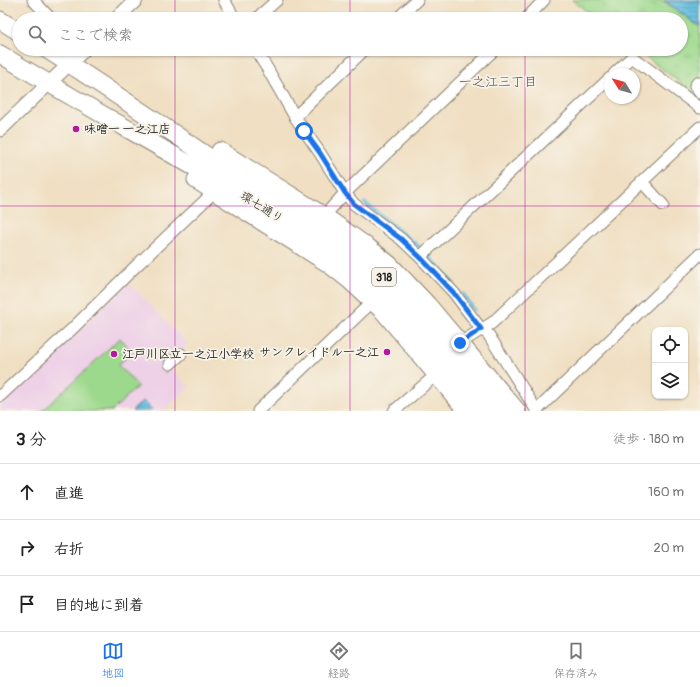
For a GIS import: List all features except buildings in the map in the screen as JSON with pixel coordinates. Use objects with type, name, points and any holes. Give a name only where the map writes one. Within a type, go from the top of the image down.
[{"type":"main road","points":[[0,20],[12,28]]},
{"type":"main road","name":"環七通り","points":[[0,54],[48,84],[235,182],[336,239],[375,269],[412,305],[500,411]]},
{"type":"main road","name":"環七通り","points":[[57,56],[329,249],[366,278],[384,294],[402,314],[483,411]]},
{"type":"main road","points":[[69,64],[158,114],[324,216],[369,248],[390,265],[427,304],[517,411]]},
{"type":"main road","points":[[48,84],[328,264],[348,279],[373,301],[401,331],[467,411]]},
{"type":"street","points":[[33,0],[44,12]]},
{"type":"street","points":[[123,12],[136,0]]},
{"type":"street","points":[[224,0],[231,12]]},
{"type":"street","points":[[264,12],[277,0]]},
{"type":"street","points":[[404,12],[417,0]]},
{"type":"street","points":[[533,12],[544,0]]},
{"type":"street","points":[[0,130],[78,56]]},
{"type":"street","points":[[259,56],[295,117],[345,193],[354,204],[401,239],[454,293],[481,329],[488,334],[536,411],[700,254]]},
{"type":"street","points":[[295,117],[358,56]]},
{"type":"street","points":[[324,216],[345,193],[488,56]]},
{"type":"street","points":[[620,68],[632,57],[700,108]]},
{"type":"street","points":[[700,83],[697,83],[695,86],[700,93]]},
{"type":"street","points":[[420,257],[604,84]]},
{"type":"street","points":[[460,343],[492,323],[700,127]]},
{"type":"street","points":[[642,182],[663,205]]},
{"type":"street","points":[[0,396],[214,192]]},
{"type":"street","points":[[258,411],[373,301]]},
{"type":"street","points":[[170,364],[181,354]]},
{"type":"street","points":[[394,411],[437,374]]},
{"type":"shaded area","name":"江戸川区立一之江小学校","points":[[128,282],[188,344],[167,365],[189,387],[163,411],[0,411],[0,399],[19,385]]},
{"type":"green space","points":[[572,0],[662,0],[679,12],[588,12]]},
{"type":"green space","points":[[688,18],[700,27],[700,98],[645,56],[688,56]]},
{"type":"green space","points":[[120,338],[132,352],[118,365],[138,386],[112,411],[42,411]]},
{"type":"water","points":[[664,0],[700,0],[700,26],[688,18],[688,12],[680,12]]},
{"type":"water","points":[[143,401],[152,409],[150,411],[132,411]]},
{"type":"waterway","points":[[365,203],[422,249]]},
{"type":"waterway","points":[[427,254],[454,284]]},
{"type":"waterway","points":[[463,294],[474,310]]},
{"type":"place","name":"味噌一 一之江店","points":[[76,129]]},
{"type":"place","name":"サンクレイドル一之江","points":[[387,352]]},
{"type":"place","name":"江戸川区立一之江小学校","points":[[114,354]]},
{"type":"district","name":"一之江三丁目","points":[[498,81]]},
{"type":"route","points":[[304,131],[320,153],[345,193],[354,204],[401,239],[420,257],[454,293],[481,329],[460,343]]}]
